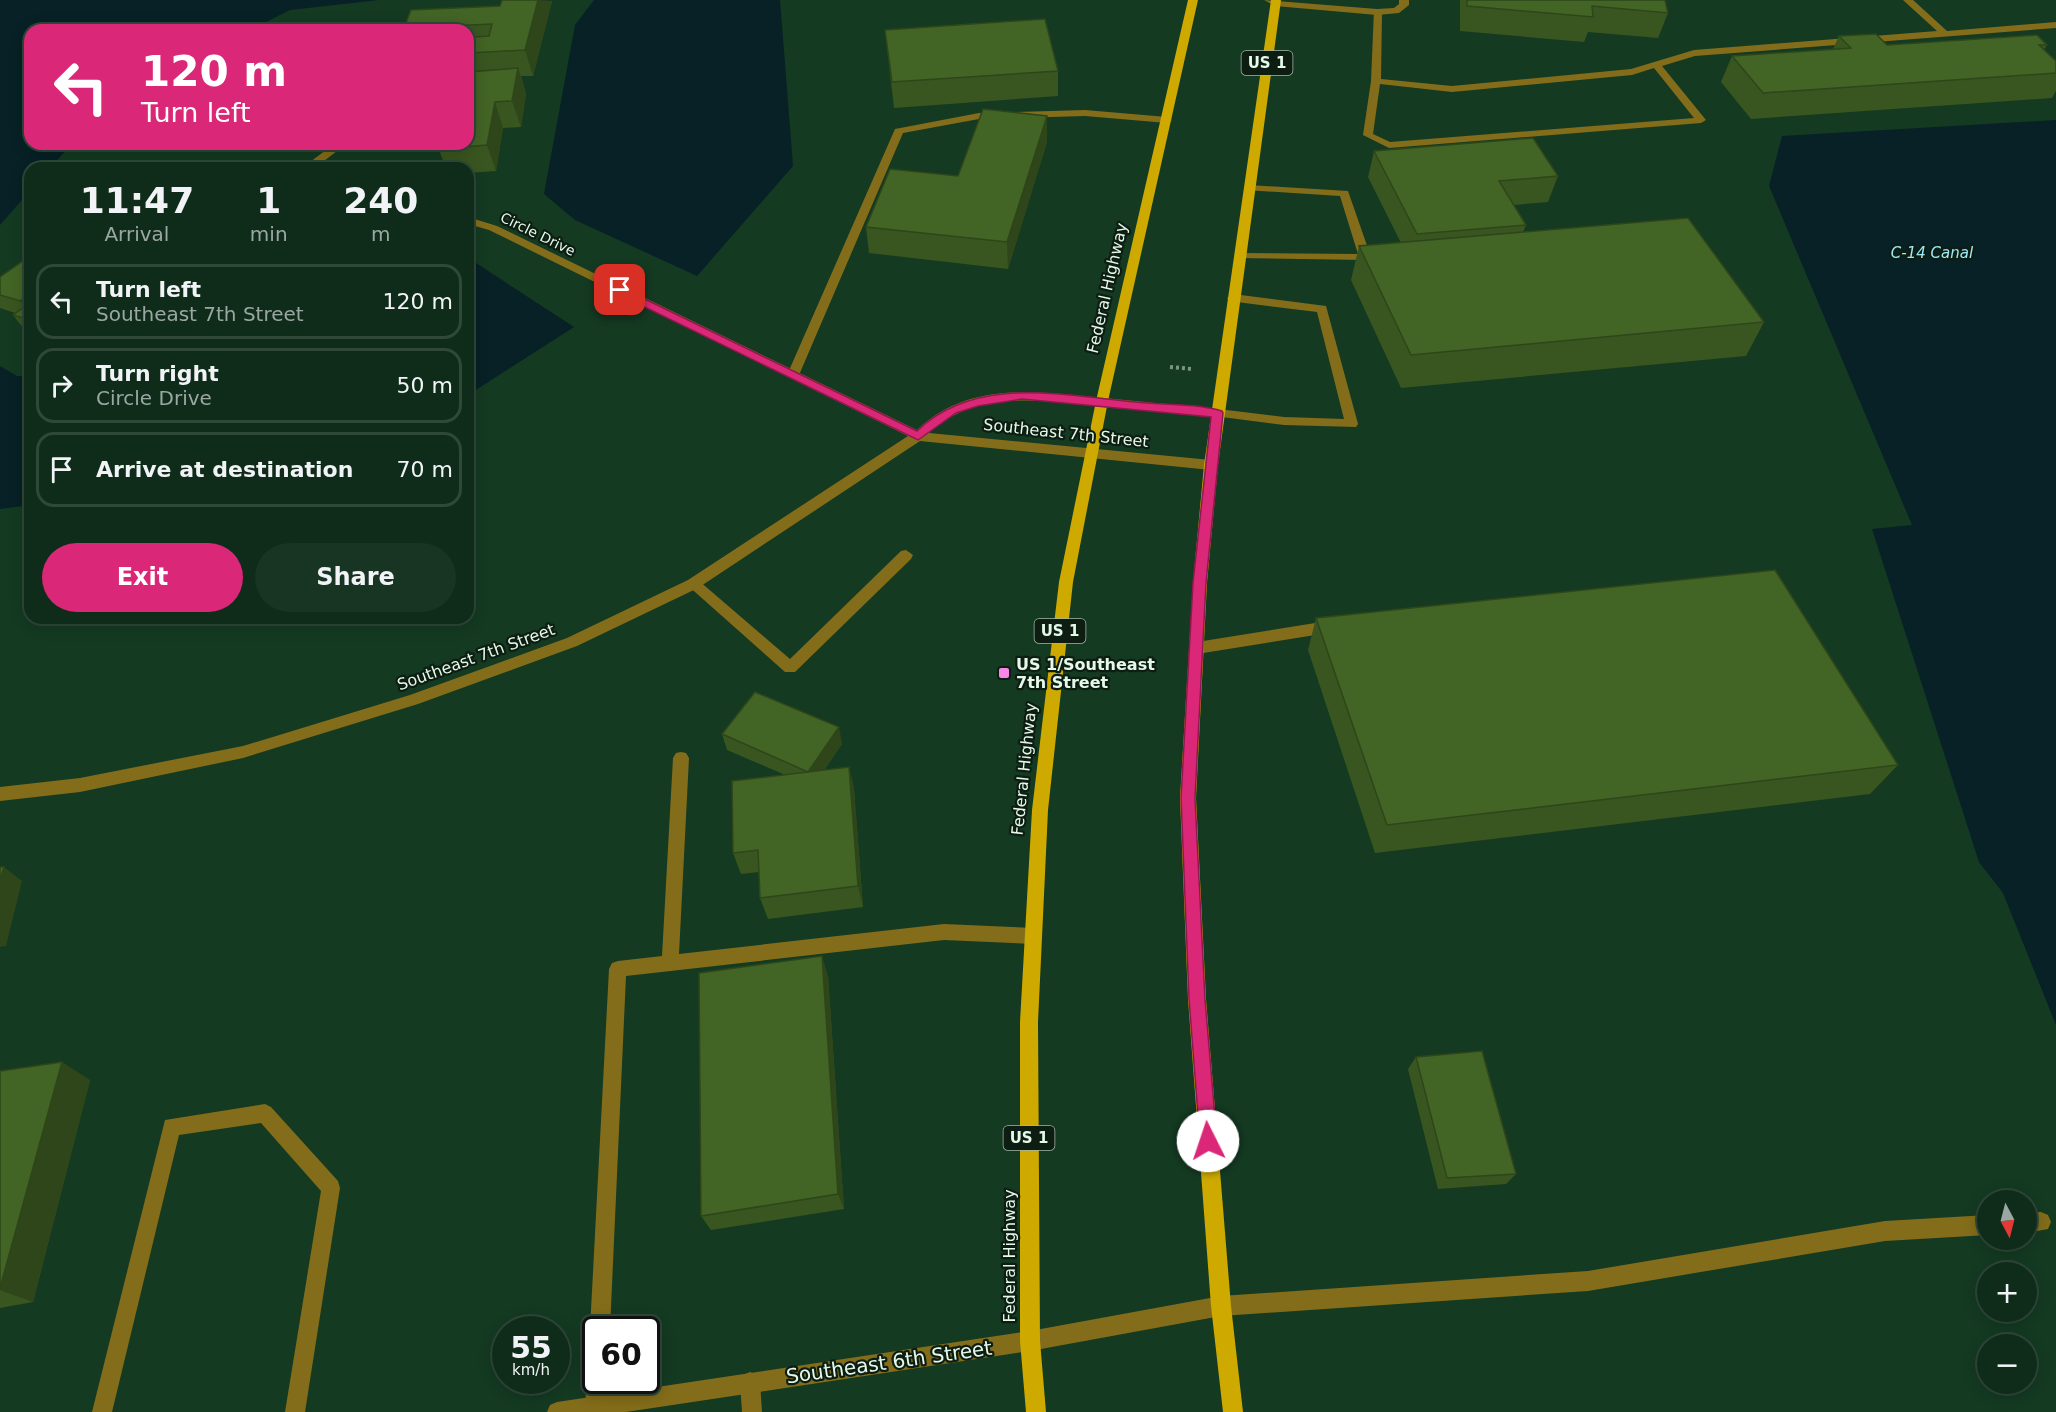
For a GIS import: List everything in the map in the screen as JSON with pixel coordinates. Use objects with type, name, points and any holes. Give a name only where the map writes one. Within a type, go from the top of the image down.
[{"type":"main road","name":"Federal Highway","points":[[1036,1412],[1030,1341],[1029,1022],[1040,810],[1066,582],[1102,401],[1193,0]]},
{"type":"main road","name":"US 1","points":[[1233,1412],[1221,1306],[1197,999],[1188,798],[1200,583],[1211,465],[1273,1]]},
{"type":"street","points":[[1273,1],[1377,12],[1396,11],[1404,5],[1404,0]]},
{"type":"street","points":[[1908,0],[1945,34]]},
{"type":"street","points":[[1377,12],[1376,81],[1368,135],[1389,145],[1701,120],[1656,65]]},
{"type":"street","points":[[1376,81],[1452,89],[1632,72],[1694,53],[2056,25]]},
{"type":"street","points":[[793,375],[899,131],[979,116],[1085,113],[1167,120]]},
{"type":"street","points":[[318,162],[333,150]]},
{"type":"street","points":[[1240,256],[1365,257],[1344,193],[1249,188]]},
{"type":"street","name":"Circle Drive","points":[[474,222],[493,228],[918,436]]},
{"type":"street","name":"Southeast 7th Street","points":[[0,794],[80,785],[243,752],[413,700],[572,642],[693,584],[918,436],[933,422],[952,410],[977,402],[1022,396],[1102,401],[1284,421],[1352,424],[1322,309],[1233,298]]},
{"type":"street","name":"Southeast 7th Street","points":[[918,436],[1211,465]]},
{"type":"street","points":[[693,584],[790,668],[906,555]]},
{"type":"street","points":[[1197,648],[1354,622]]},
{"type":"street","points":[[670,963],[681,758]]},
{"type":"street","points":[[601,1316],[618,969],[944,932],[1034,936]]},
{"type":"street","points":[[102,1412],[172,1127],[265,1113],[330,1188],[295,1412]]},
{"type":"street","name":"Southeast 6th Street","points":[[557,1412],[1030,1341],[1221,1306],[1588,1281],[1885,1231],[1977,1227]]},
{"type":"street","points":[[750,1382],[752,1412]]},
{"type":"street","points":[[596,1394],[596,1406]]},
{"type":"path","points":[[1170,367],[1192,369]]},
{"type":"water","points":[[0,0],[379,0],[290,10],[262,24],[24,24],[24,150],[66,150],[56,162],[24,162],[24,198],[0,225]]},
{"type":"water","points":[[594,0],[780,0],[793,166],[697,276],[575,220],[544,194],[575,25]]},
{"type":"water","name":"C-14 Canal","points":[[2056,120],[2056,1025],[2003,893],[1979,862],[1872,529],[1912,525],[1769,186],[1782,136]]},
{"type":"water","points":[[474,263],[574,327],[474,391]]},
{"type":"water","points":[[0,366],[17,376],[24,376],[24,506],[0,509]]},
{"type":"building","points":[[502,0],[538,0],[525,50],[474,53],[474,37],[489,36],[492,24],[406,24],[411,10],[500,6]]},
{"type":"building","points":[[1467,0],[1665,0],[1668,13],[1592,6],[1593,17],[1467,6]]},
{"type":"building","points":[[1045,19],[1058,71],[892,82],[885,30]]},
{"type":"building","points":[[1876,34],[1887,45],[2037,35],[2047,45],[2039,45],[2056,61],[2056,73],[1763,93],[1732,56],[1851,48],[1839,36]]},
{"type":"building","points":[[518,68],[512,101],[495,102],[487,145],[474,146],[474,72]]},
{"type":"building","points":[[983,109],[1047,116],[1007,242],[866,227],[890,169],[958,176]]},
{"type":"building","points":[[1533,138],[1558,176],[1499,181],[1526,225],[1417,234],[1374,151]]},
{"type":"building","points":[[1688,218],[1764,322],[1411,355],[1359,246]]},
{"type":"building","points":[[24,260],[24,298],[20,301],[0,295],[0,277]]},
{"type":"building","points":[[24,307],[24,318],[13,315]]},
{"type":"building","points":[[1775,570],[1898,765],[1387,825],[1316,618]]},
{"type":"building","points":[[755,692],[839,727],[808,772],[722,734]]},
{"type":"building","points":[[849,767],[858,886],[760,898],[758,850],[733,853],[732,781]]},
{"type":"building","points":[[0,867],[4,867],[0,880]]},
{"type":"building","points":[[822,956],[838,1194],[701,1216],[699,973]]},
{"type":"building","points":[[1482,1051],[1516,1174],[1447,1178],[1416,1057]]},
{"type":"building","points":[[62,1062],[0,1288],[0,1071]]},
{"type":"place","name":"US 1/Southeast 7th Street","points":[[1004,673]]},
{"type":"route","points":[[620,290],[918,436],[933,422],[952,410],[977,402],[1022,396],[1218,413],[1200,583],[1188,798],[1197,999],[1208,1141]]}]
